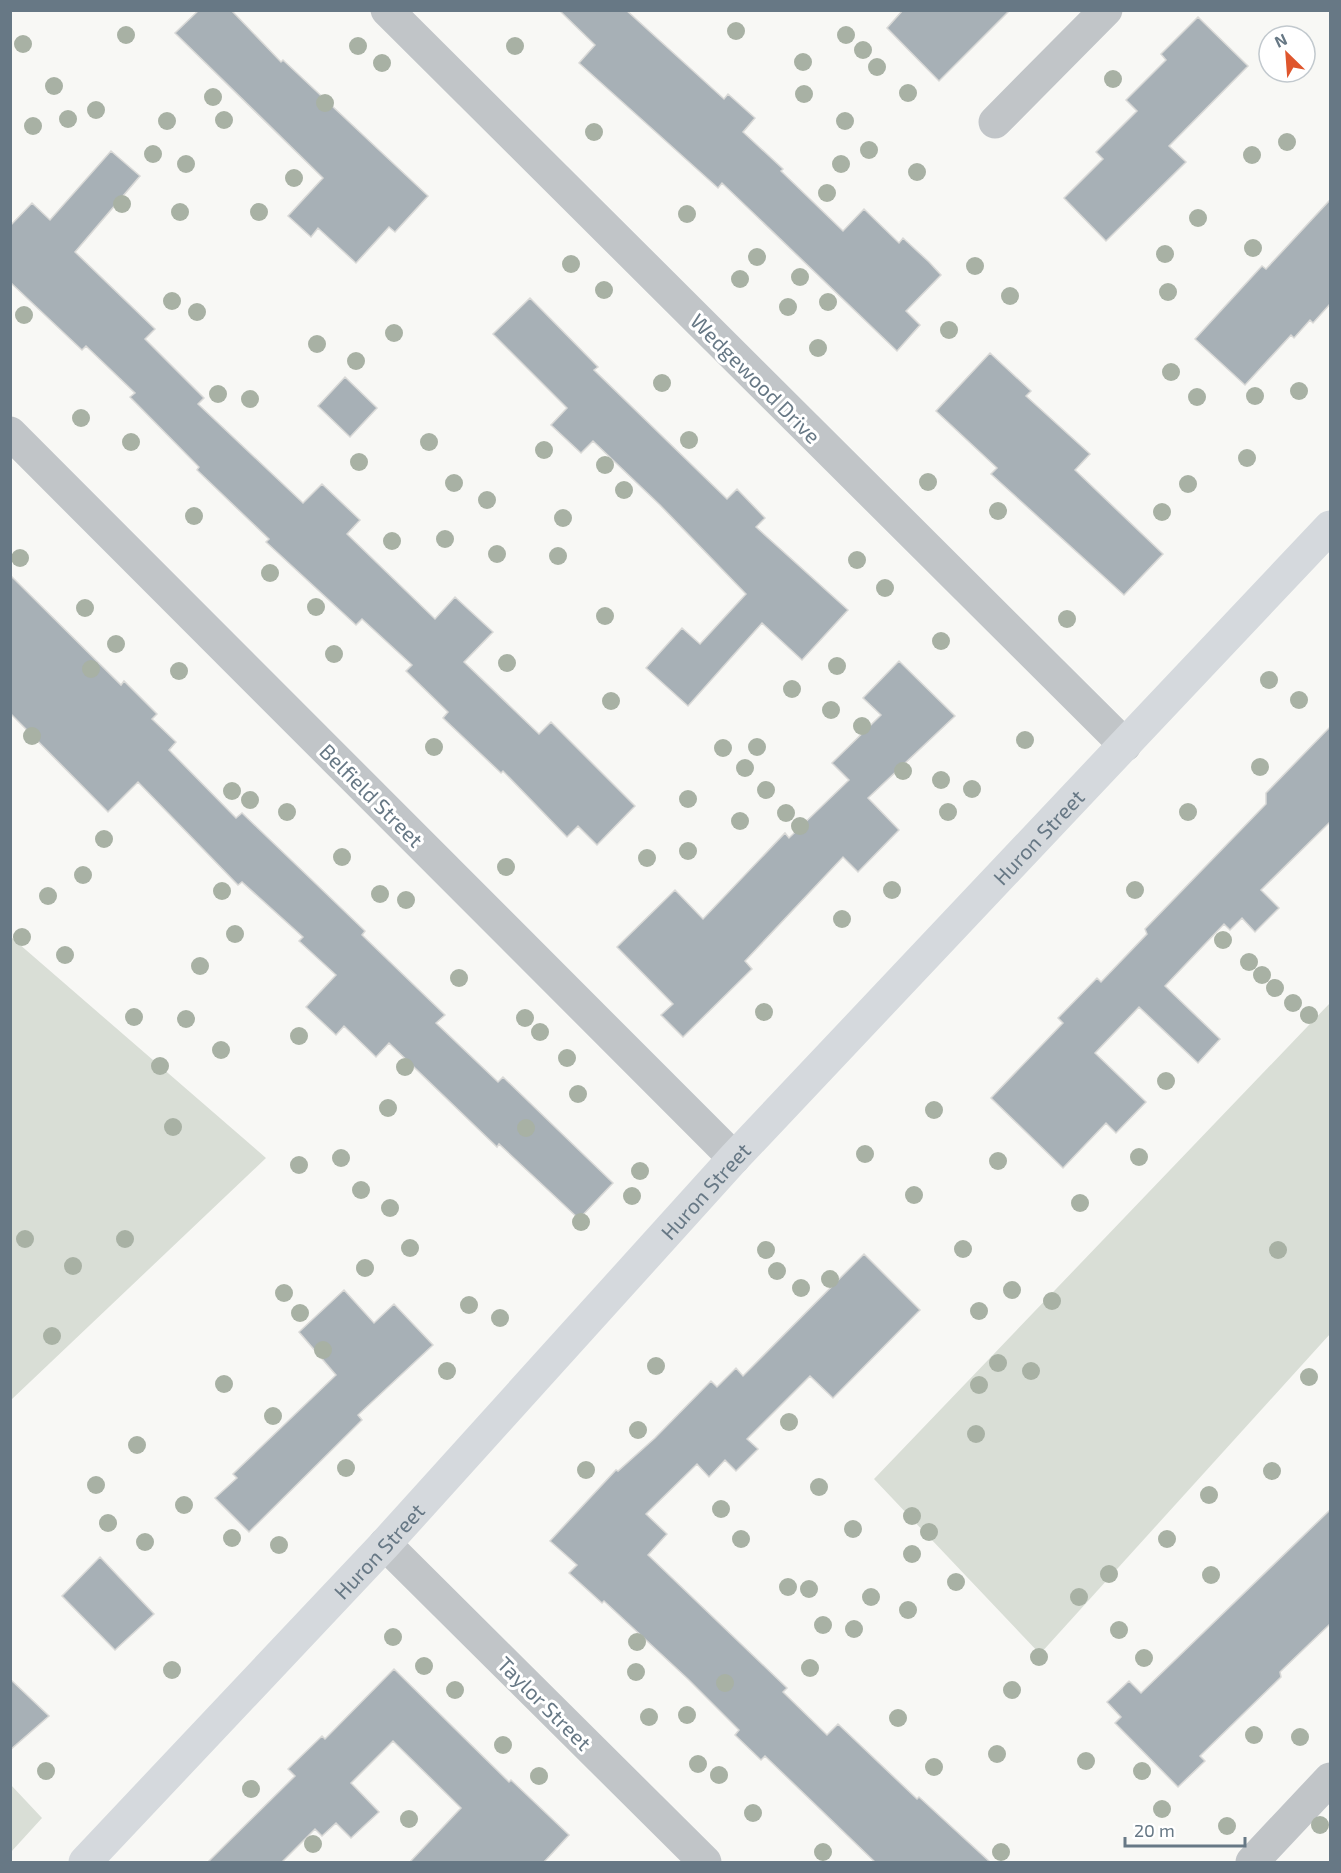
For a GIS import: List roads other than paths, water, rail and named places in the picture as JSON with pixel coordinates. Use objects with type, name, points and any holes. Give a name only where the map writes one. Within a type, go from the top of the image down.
[{"type":"main road","name":"Huron Street","points":[[85,1863],[385,1544],[734,1158],[1330,527]]},
{"type":"street","name":"Wedgewood Drive","points":[[387,10],[1125,745]]},
{"type":"street","points":[[995,122],[1106,10]]},
{"type":"street","name":"Belfield Street","points":[[10,432],[734,1158]]},
{"type":"street","name":"Taylor Street","points":[[385,1544],[705,1863]]},
{"type":"street","points":[[1252,1863],[1330,1779]]}]
